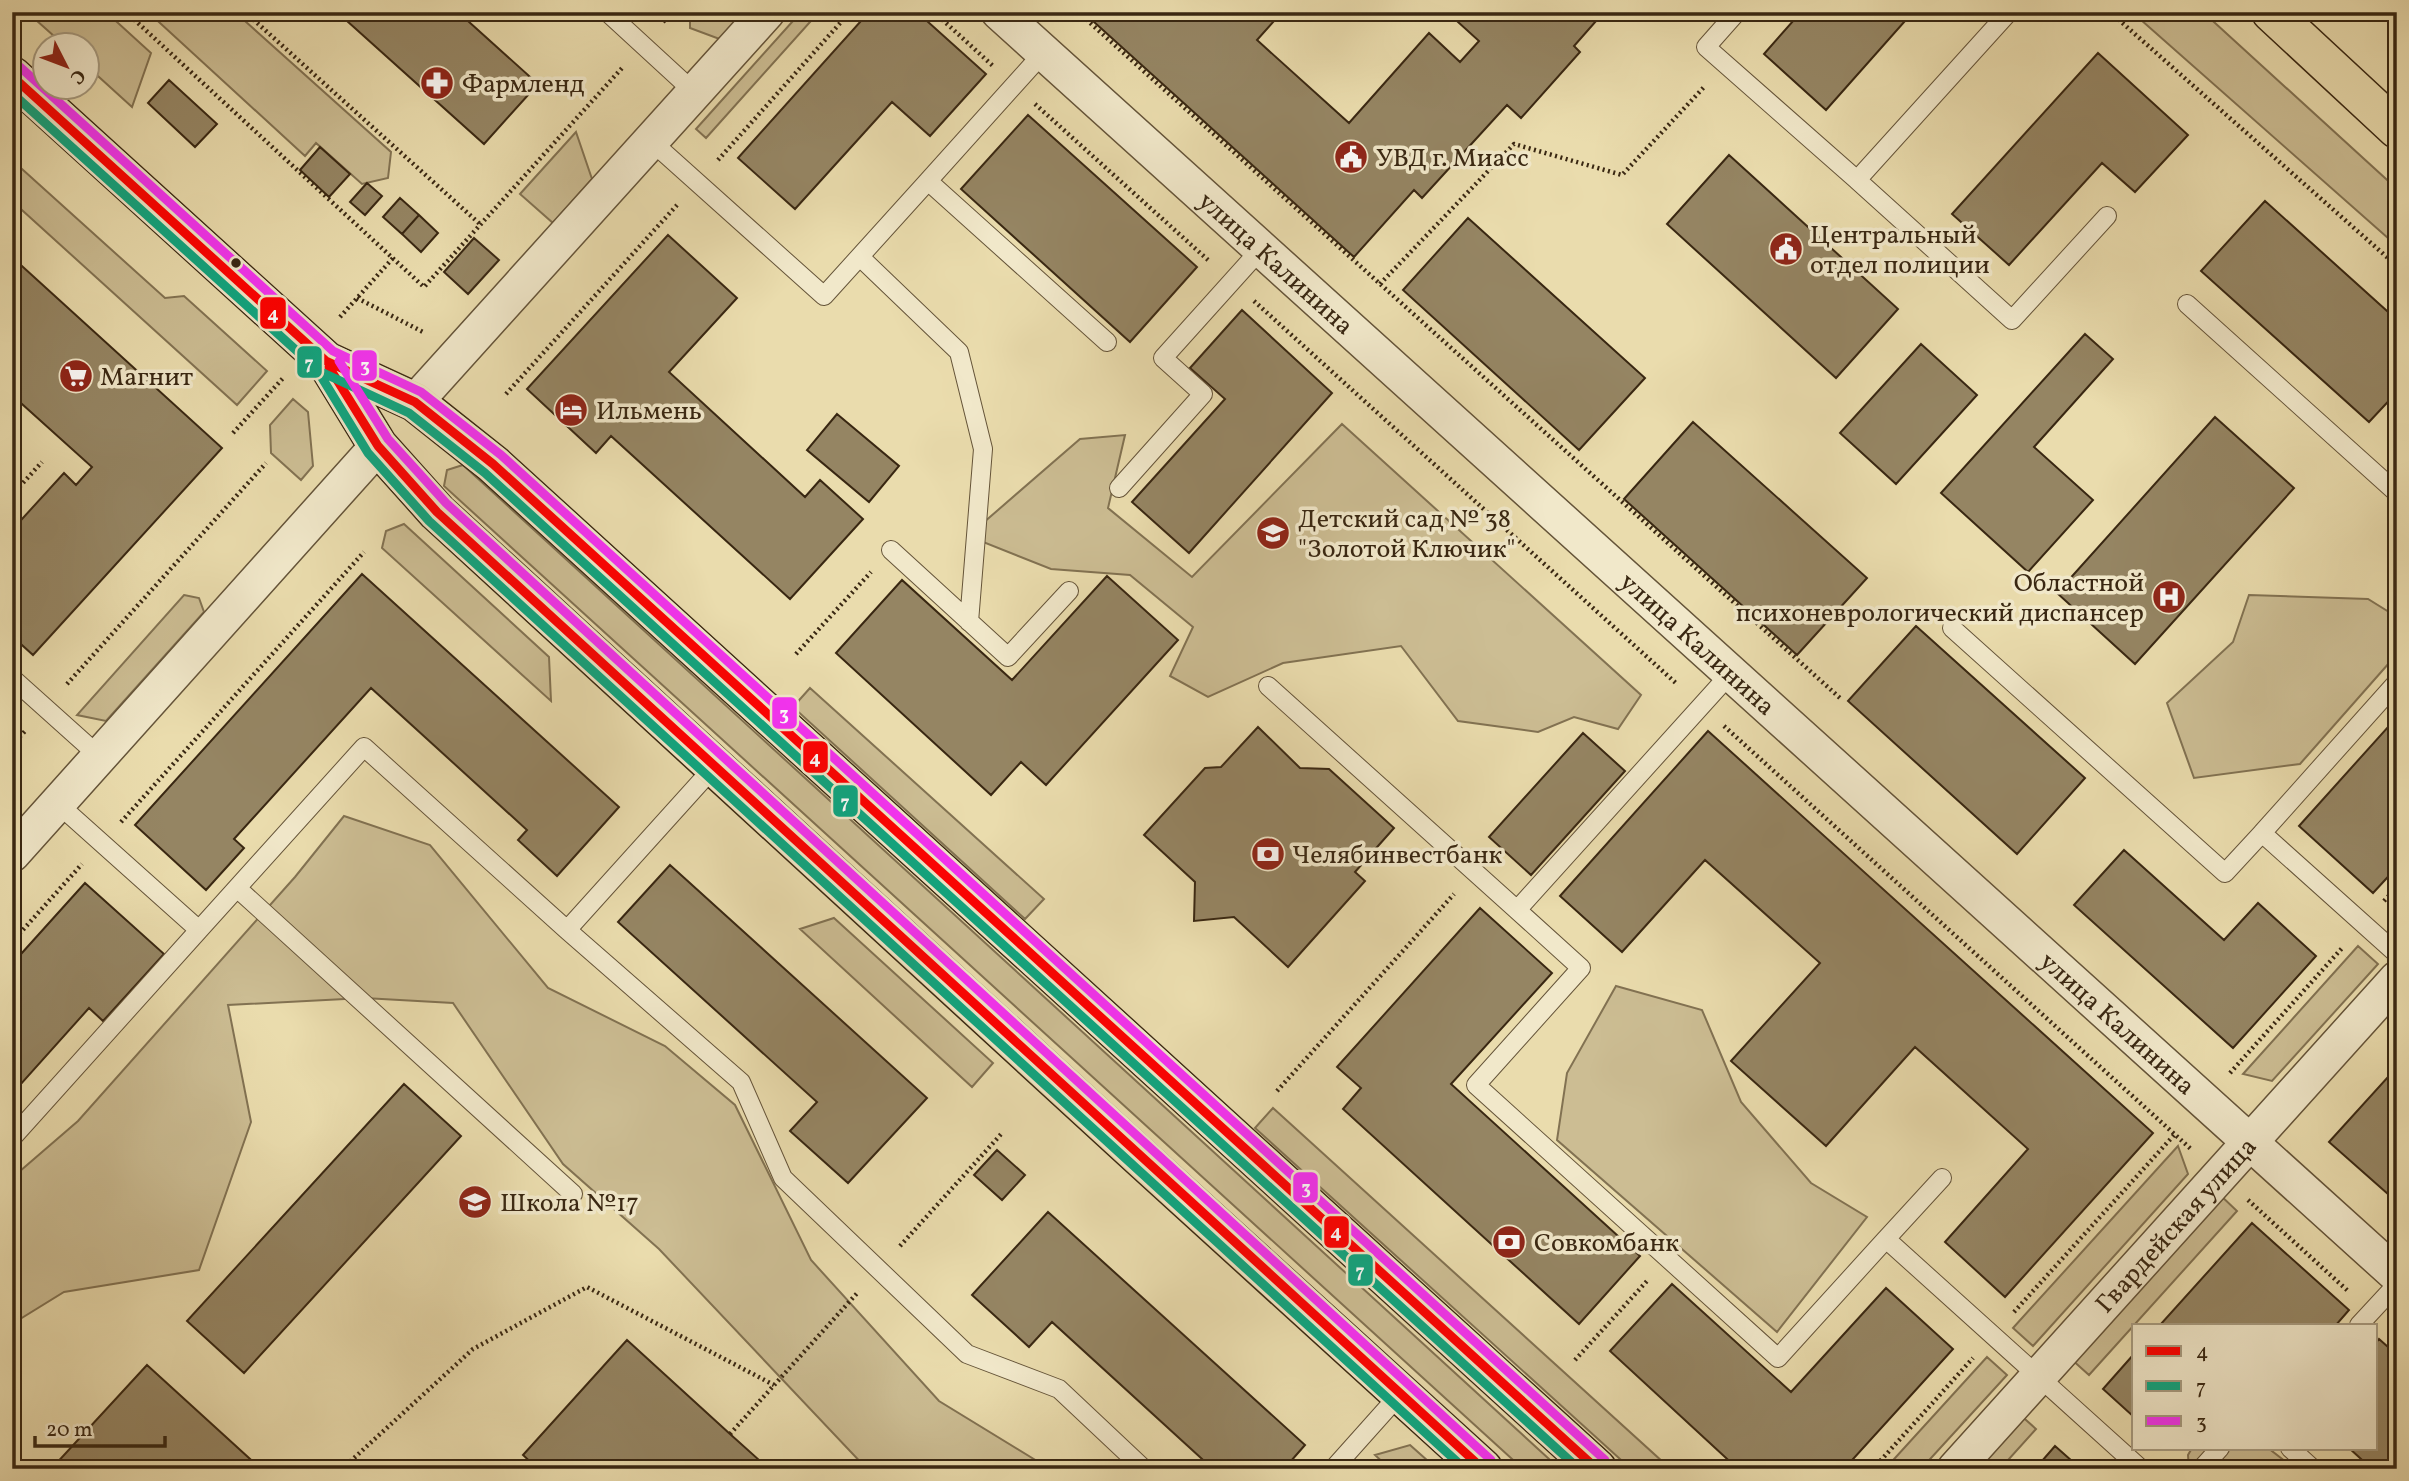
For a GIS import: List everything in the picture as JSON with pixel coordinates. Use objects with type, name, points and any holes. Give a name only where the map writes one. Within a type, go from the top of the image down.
[{"type":"main road","points":[[2271,12],[2397,128]]},
{"type":"main road","points":[[12,76],[326,361],[377,446],[437,512],[1483,1469]]},
{"type":"main road","points":[[326,361],[415,402],[503,473],[1597,1469]]},
{"type":"main road","points":[[377,446],[415,402]]},
{"type":"street","points":[[415,402],[766,12]]},
{"type":"street","name":"улица Калинина","points":[[999,12],[2397,1275]]},
{"type":"street","points":[[12,854],[377,446]]},
{"type":"street","name":"Гвардейская улица","points":[[1955,1469],[2397,979]]},
{"type":"lane","points":[[607,12],[694,92]]},
{"type":"lane","points":[[1737,12],[1706,47],[2012,320],[2107,216]]},
{"type":"lane","points":[[1857,180],[2009,12]]},
{"type":"lane","points":[[651,141],[824,296],[1044,52]]},
{"type":"lane","points":[[928,181],[1107,342]]},
{"type":"lane","points":[[1119,488],[1203,394],[1163,358],[1261,249]]},
{"type":"lane","points":[[860,257],[959,352],[984,449],[969,622]]},
{"type":"lane","points":[[2187,304],[2397,493]]},
{"type":"lane","points":[[891,550],[1008,657],[1069,591]]},
{"type":"lane","points":[[1952,628],[2225,873],[2397,682]]},
{"type":"lane","points":[[1517,910],[1731,673]]},
{"type":"lane","points":[[12,678],[99,757]]},
{"type":"lane","points":[[1268,686],[1581,968],[1476,1085],[1778,1358],[1941,1178]]},
{"type":"lane","points":[[12,1138],[363,747],[741,1082],[783,1178],[967,1354],[1059,1389],[1144,1469]]},
{"type":"lane","points":[[567,930],[714,767]]},
{"type":"lane","points":[[57,803],[199,930]]},
{"type":"lane","points":[[2262,833],[2397,954]]},
{"type":"lane","points":[[237,888],[573,1194]]},
{"type":"lane","points":[[1886,1239],[2141,1469]]},
{"type":"lane","points":[[2365,1319],[2397,1284]]},
{"type":"lane","points":[[1333,1469],[1400,1394]]},
{"type":"lane","points":[[2201,1469],[2218,1450]]},
{"type":"lane","points":[[2292,1450],[2313,1469]]},
{"type":"path","points":[[245,12],[481,225]]},
{"type":"path","points":[[129,14],[424,287],[672,12]]},
{"type":"path","points":[[934,12],[2220,1175],[2365,1319]]},
{"type":"path","points":[[1078,12],[1840,698]]},
{"type":"path","points":[[2110,12],[2397,266]]},
{"type":"path","points":[[1380,284],[1514,144],[1622,175],[1706,84]]},
{"type":"path","points":[[357,298],[460,352]]},
{"type":"path","points":[[12,495],[42,462]]},
{"type":"path","points":[[12,744],[266,463]]},
{"type":"path","points":[[796,654],[891,550]]},
{"type":"path","points":[[12,942],[364,552]]},
{"type":"path","points":[[1277,1091],[1474,872]]},
{"type":"path","points":[[1873,1469],[2397,887]]},
{"type":"path","points":[[1575,1360],[1668,1258]]},
{"type":"path","points":[[342,1469],[472,1349],[587,1287],[774,1385]]},
{"type":"shaded area","points":[[27,12],[106,12],[151,53],[132,107],[102,80],[102,32],[49,32]]},
{"type":"shaded area","points":[[148,12],[235,12],[391,152],[388,178],[362,184],[316,143],[305,156]]},
{"type":"shaded area","points":[[690,12],[762,12],[749,50],[690,28]]},
{"type":"shaded area","points":[[801,12],[819,12],[706,138],[696,129]]},
{"type":"shaded area","points":[[2132,12],[2203,12],[2397,189],[2397,246]]},
{"type":"shaded area","points":[[576,132],[592,179],[553,223],[520,194]]},
{"type":"shaded area","points":[[12,160],[165,298],[184,296],[267,371],[237,405],[12,201]]},
{"type":"shaded area","points":[[293,399],[308,412],[313,466],[301,480],[271,453],[270,425]]},
{"type":"shaded area","points":[[1342,424],[1641,695],[1618,729],[1574,717],[1538,732],[1458,721],[1401,646],[1283,663],[1208,697],[1170,676],[1193,627],[1130,575],[1051,569],[968,536],[1080,439],[1125,435],[1108,508],[1192,577]]},
{"type":"shaded area","points":[[463,465],[1560,1469],[1523,1469],[444,486],[447,470]]},
{"type":"shaded area","points":[[404,524],[549,657],[551,701],[382,548],[386,531]]},
{"type":"shaded area","points":[[184,595],[199,598],[204,612],[106,721],[77,715]]},
{"type":"shaded area","points":[[2249,595],[2368,599],[2397,617],[2397,654],[2300,764],[2194,778],[2167,703],[2233,642]]},
{"type":"shaded area","points":[[810,688],[1044,899],[1025,919],[793,707]]},
{"type":"shaded area","points":[[344,816],[430,845],[548,988],[665,1046],[735,1105],[811,1260],[939,1401],[1050,1469],[867,1469],[659,1249],[563,1164],[453,1003],[364,998],[228,1005],[251,1122],[199,1270],[64,1292],[12,1324],[12,1178],[78,1121],[295,877]]},
{"type":"shaded area","points":[[834,918],[993,1063],[972,1087],[800,929]]},
{"type":"shaded area","points":[[2358,946],[2378,964],[2272,1081],[2243,1074]]},
{"type":"shaded area","points":[[1616,986],[1702,1010],[1741,1102],[1811,1183],[1867,1217],[1777,1332],[1557,1140],[1567,1073]]},
{"type":"shaded area","points":[[1273,1108],[1664,1463],[1660,1469],[1631,1469],[1255,1128]]},
{"type":"shaded area","points":[[2178,1146],[2188,1174],[2033,1346],[2013,1328]]},
{"type":"shaded area","points":[[2218,1193],[2237,1211],[2135,1324],[2132,1324],[2132,1327],[2089,1375],[2070,1358]]},
{"type":"shaded area","points":[[1987,1357],[2007,1375],[1921,1469],[1885,1469]]},
{"type":"shaded area","points":[[2017,1412],[2036,1429],[2000,1469],[1967,1469]]},
{"type":"shaded area","points":[[1410,1445],[1437,1469],[1390,1469],[1375,1455]]},
{"type":"shaded area","points":[[2191,1450],[2271,1450],[2295,1469],[2189,1469],[2188,1455]]},
{"type":"building","points":[[337,12],[458,12],[538,84],[484,144]]},
{"type":"building","points":[[869,12],[917,12],[986,74],[930,136],[892,102],[795,209],[738,158]]},
{"type":"building","name":"УВД г. Миасс","points":[[1083,12],[1282,12],[1257,40],[1349,123],[1429,33],[1460,62],[1479,41],[1447,12],[1604,12],[1574,46],[1580,52],[1521,118],[1507,105],[1422,198],[1414,190],[1354,257]]},
{"type":"building","points":[[1801,12],[1913,12],[1826,110],[1764,54]]},
{"type":"building","points":[[2098,53],[2188,135],[2135,192],[2102,163],[2009,265],[1952,214]]},
{"type":"building","points":[[169,80],[217,124],[195,147],[148,103]]},
{"type":"building","points":[[1028,115],[1197,267],[1130,342],[961,189]]},
{"type":"building","points":[[320,147],[350,174],[329,197],[300,170]]},
{"type":"building","points":[[1729,155],[1898,309],[1836,378],[1667,224]]},
{"type":"building","points":[[367,183],[382,196],[365,215],[350,202]]},
{"type":"building","points":[[400,198],[419,215],[402,234],[383,217]]},
{"type":"building","points":[[2265,201],[2397,320],[2397,392],[2369,422],[2201,271]]},
{"type":"building","points":[[419,215],[438,233],[421,252],[402,234]]},
{"type":"building","points":[[1468,218],[1645,378],[1579,450],[1403,290]]},
{"type":"building","points":[[668,235],[737,298],[669,372],[805,497],[820,480],[863,519],[790,599],[611,436],[596,453],[527,389]]},
{"type":"building","points":[[474,238],[499,260],[468,294],[444,272]]},
{"type":"building","points":[[12,257],[222,448],[33,655],[12,636],[12,530],[64,473],[76,485],[92,467],[12,395]]},
{"type":"building","points":[[1242,310],[1332,393],[1189,553],[1132,502],[1225,399],[1190,368]]},
{"type":"building","points":[[2085,334],[2113,359],[2034,447],[2093,500],[2028,572],[1941,493]]},
{"type":"building","points":[[1921,344],[1977,395],[1896,484],[1840,433]]},
{"type":"building","points":[[837,414],[899,466],[869,502],[807,450]]},
{"type":"building","points":[[2215,417],[2294,488],[2135,664],[2057,593]]},
{"type":"building","points":[[1693,422],[1867,578],[1797,655],[1624,499]]},
{"type":"building","points":[[362,574],[619,807],[557,876],[518,840],[527,830],[371,688],[234,839],[244,848],[206,890],[135,825]]},
{"type":"building","points":[[1107,576],[1178,640],[1046,785],[1021,762],[991,795],[836,653],[902,580],[1012,680]]},
{"type":"building","points":[[1916,626],[2085,778],[2017,854],[1848,701]]},
{"type":"building","points":[[2397,717],[2397,867],[2373,893],[2299,826]]},
{"type":"building","name":"Челябинвестбанк","points":[[1258,727],[1300,768],[1329,769],[1394,828],[1355,872],[1365,881],[1288,967],[1234,917],[1194,921],[1195,882],[1144,835],[1205,768],[1221,767]]},
{"type":"building","points":[[1708,731],[2153,1133],[2005,1297],[1945,1242],[2028,1149],[1915,1047],[1826,1146],[1731,1061],[1820,963],[1705,860],[1622,952],[1560,896]]},
{"type":"building","points":[[1583,733],[1625,771],[1531,875],[1489,837]]},
{"type":"building","points":[[2124,850],[2224,940],[2258,903],[2316,956],[2233,1048],[2074,905]]},
{"type":"building","points":[[670,865],[927,1098],[848,1183],[790,1131],[817,1102],[618,922]]},
{"type":"building","points":[[85,883],[164,954],[103,1021],[89,1008],[12,1094],[12,964]]},
{"type":"building","points":[[1480,908],[1552,973],[1451,1084],[1640,1256],[1579,1324],[1343,1109],[1361,1088],[1337,1067]]},
{"type":"building","points":[[2397,1067],[2397,1202],[2329,1142]]},
{"type":"building","points":[[404,1084],[461,1136],[244,1373],[187,1321]]},
{"type":"building","points":[[997,1150],[1025,1175],[1002,1200],[974,1175]]},
{"type":"building","points":[[1048,1212],[1305,1445],[1284,1469],[1213,1469],[1052,1322],[1029,1347],[972,1295]]},
{"type":"building","points":[[2252,1223],[2349,1310],[2337,1324],[2161,1324]]},
{"type":"building","points":[[1672,1284],[1791,1392],[1886,1288],[1953,1349],[1844,1469],[1738,1469],[1610,1351]]},
{"type":"building","points":[[627,1340],[769,1469],[538,1469],[523,1455]]},
{"type":"building","points":[[2378,1340],[2397,1355],[2397,1469],[2372,1469],[2351,1450],[2378,1450]]},
{"type":"building","points":[[2132,1356],[2132,1415],[2103,1389]]},
{"type":"building","points":[[147,1365],[261,1469],[55,1469],[53,1467]]},
{"type":"building","points":[[2055,1446],[2081,1469],[2035,1469]]},
{"type":"transit line","name":"3","points":[[20,67],[333,351],[421,392],[501,455],[1605,1460]]},
{"type":"transit line","name":"4","points":[[12,76],[326,361],[415,402],[493,464],[1597,1469]]},
{"type":"transit line","name":"7","points":[[12,93],[319,371],[409,413],[485,473],[1579,1469]]},
{"type":"transit line","name":"3","points":[[339,361],[388,439],[446,503],[1491,1460]]},
{"type":"transit line","name":"4","points":[[329,367],[378,446],[437,512],[1483,1469]]},
{"type":"transit line","name":"7","points":[[319,373],[368,453],[429,521],[1465,1469]]},
{"type":"place","name":"Фармленд","points":[[437,83]]},
{"type":"place","name":"УВД г. Миасс","points":[[1351,157]]},
{"type":"place","name":"Центральный отдел полиции","points":[[1786,249]]},
{"type":"place","name":"Магнит","points":[[76,376]]},
{"type":"place","name":"Ильмень","points":[[571,410]]},
{"type":"place","name":"Детский сад № 38 \"Золотой Ключик\"","points":[[1273,533]]},
{"type":"place","name":"Областной психоневрологический диспансер","points":[[2169,597]]},
{"type":"place","name":"Челябинвестбанк","points":[[1268,854]]},
{"type":"place","name":"Школа №17","points":[[475,1202]]},
{"type":"place","name":"Совкомбанк","points":[[1509,1242]]}]
